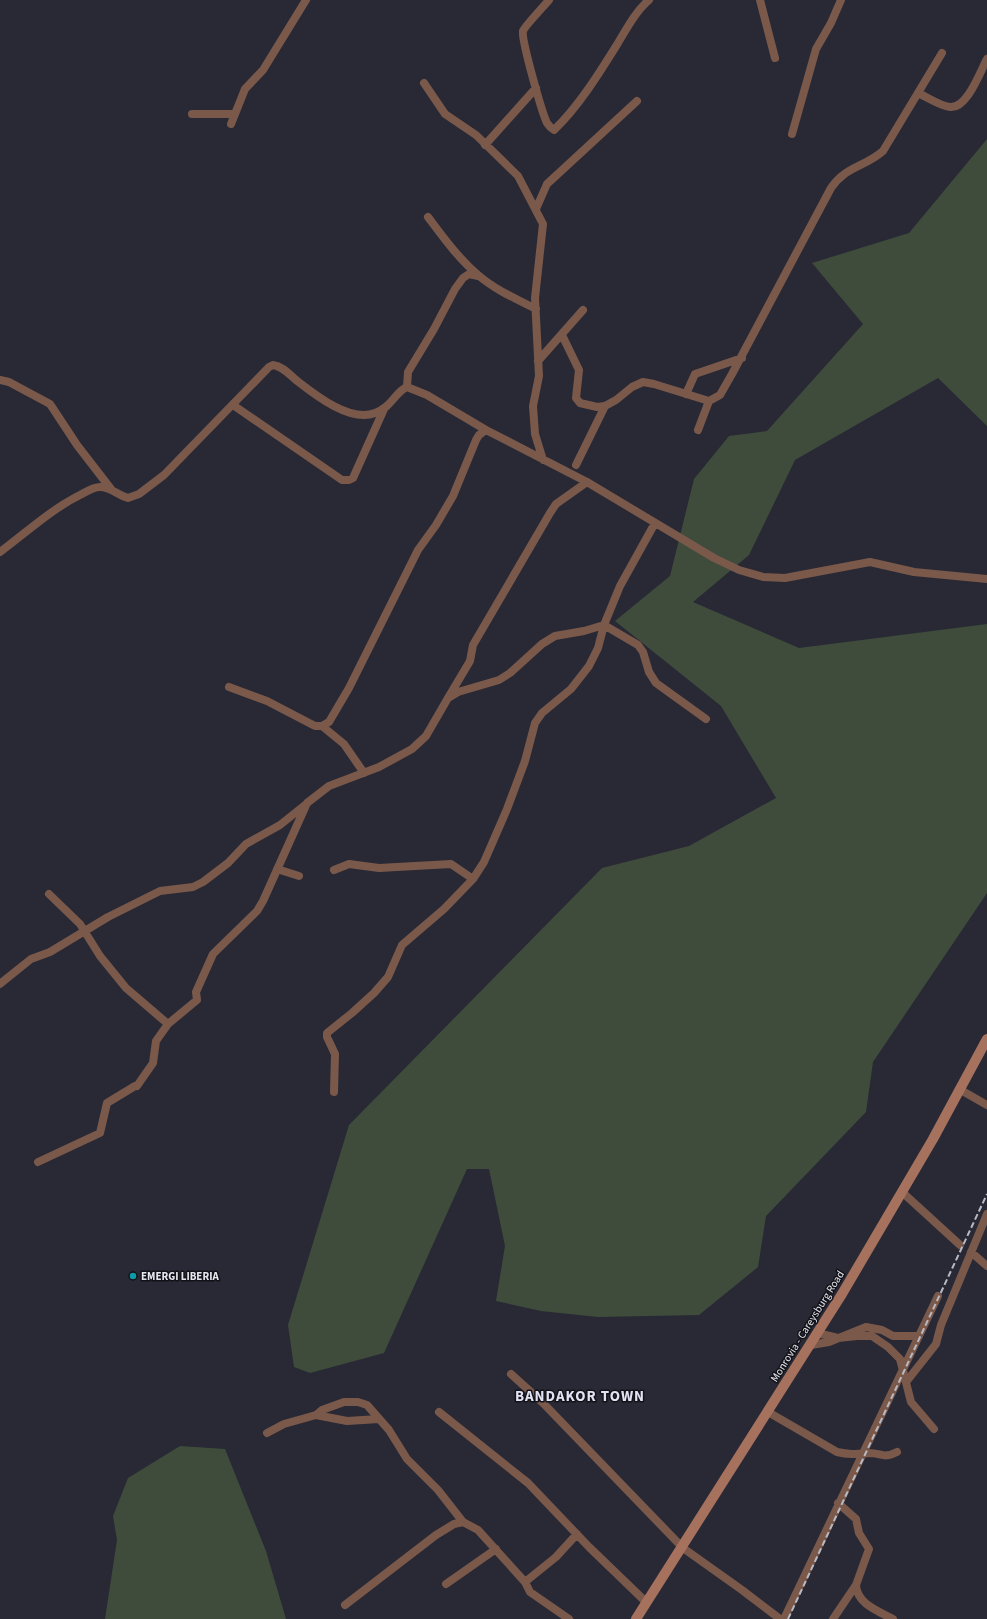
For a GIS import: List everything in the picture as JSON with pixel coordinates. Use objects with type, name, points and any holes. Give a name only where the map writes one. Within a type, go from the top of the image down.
[{"type":"main road","name":"Monrovia - Careysburg Road","points":[[636,1619],[683,1548],[811,1345],[902,1192],[987,1039]]},
{"type":"street","points":[[231,124],[245,89],[263,70],[306,0]]},
{"type":"street","points":[[549,0],[523,30],[523,41],[545,118],[548,126],[554,130],[566,117],[597,76],[636,16],[649,0]]},
{"type":"street","points":[[760,0],[775,58]]},
{"type":"street","points":[[792,134],[816,48],[831,23],[841,0]]},
{"type":"street","points":[[698,430],[709,401],[720,395],[742,358],[831,188],[845,172],[874,158],[883,151],[942,53]]},
{"type":"street","points":[[918,93],[949,107],[957,106],[965,101],[987,60]]},
{"type":"street","points":[[424,83],[445,114],[466,127],[518,176],[543,224],[536,279],[539,376],[533,414],[535,434],[543,460]]},
{"type":"street","points":[[485,145],[536,88]]},
{"type":"street","points":[[536,208],[547,184],[637,101]]},
{"type":"street","points":[[192,114],[235,114]]},
{"type":"street","points":[[428,217],[478,276],[503,292],[536,309]]},
{"type":"street","points":[[407,387],[408,372],[434,329],[454,289],[463,278],[469,274],[478,276]]},
{"type":"street","points":[[538,361],[582,310]]},
{"type":"street","points":[[562,335],[578,370],[576,398],[580,403],[597,407],[605,406],[616,400],[632,387],[643,382],[709,401]]},
{"type":"street","points":[[686,394],[695,374],[742,358]]},
{"type":"street","points":[[0,380],[9,382],[50,404],[76,445],[111,490],[116,494],[128,498],[145,490],[164,475],[269,367],[273,365],[284,370],[324,400],[352,413],[368,415],[384,409],[391,404],[400,391],[407,387]]},
{"type":"street","points":[[407,387],[427,395],[486,430],[587,482],[714,558],[739,570],[763,577],[785,578],[870,562],[914,572],[987,579]]},
{"type":"street","points":[[233,405],[342,480],[349,480],[353,478],[384,409]]},
{"type":"street","points":[[576,465],[605,406]]},
{"type":"street","points":[[229,687],[267,701],[315,726],[322,726],[329,722],[349,688],[374,633],[418,550],[436,526],[453,496],[476,440],[479,435],[486,430]]},
{"type":"street","points":[[0,984],[23,964],[50,952],[83,931],[160,891],[193,887],[228,863],[246,844],[280,825],[329,786],[396,760],[412,749],[426,736],[448,698],[456,690],[470,661],[473,645],[553,508],[564,497],[587,482]]},
{"type":"street","points":[[0,552],[49,512],[69,500],[96,487],[111,490]]},
{"type":"street","points":[[334,1092],[336,1069],[335,1054],[327,1037],[327,1033],[352,1014],[374,993],[388,977],[402,945],[444,909],[473,879],[484,862],[525,760],[535,723],[542,713],[571,689],[589,666],[598,648],[604,624],[620,586],[655,523]]},
{"type":"street","points":[[456,690],[499,680],[510,673],[542,644],[555,636],[584,631],[604,624]]},
{"type":"street","points":[[604,624],[638,645],[643,652],[649,672],[656,683],[706,719]]},
{"type":"street","points":[[322,726],[344,744],[364,773]]},
{"type":"street","points":[[38,1162],[100,1133],[107,1103],[136,1086],[153,1063],[156,1041],[168,1024],[197,1000],[196,992],[213,954],[257,911],[307,803]]},
{"type":"street","points":[[334,870],[350,864],[379,868],[451,864],[473,879]]},
{"type":"street","points":[[277,869],[299,876]]},
{"type":"street","points":[[48,894],[80,924],[83,931],[126,988],[168,1024]]},
{"type":"street","points":[[959,1088],[987,1105]]},
{"type":"street","points":[[902,1192],[939,1224],[960,1245]]},
{"type":"street","points":[[906,1382],[936,1344],[941,1325],[987,1214]]},
{"type":"street","points":[[972,1252],[987,1266]]},
{"type":"street","points":[[784,1619],[938,1296]]},
{"type":"street","points":[[811,1345],[829,1342],[866,1327],[882,1330],[893,1336],[919,1336]]},
{"type":"street","points":[[817,1333],[838,1338],[867,1336],[876,1339],[898,1356],[911,1402],[934,1429]]},
{"type":"street","points":[[511,1374],[542,1403],[683,1548],[780,1619]]},
{"type":"street","points":[[267,1433],[284,1424],[316,1415],[331,1406],[344,1402],[358,1402],[367,1405],[379,1419],[407,1459],[438,1490],[463,1522],[478,1530],[525,1582],[530,1592],[569,1619]]},
{"type":"street","points":[[439,1412],[528,1483],[646,1602]]},
{"type":"street","points":[[768,1412],[837,1452],[849,1455],[875,1453],[886,1456],[897,1452]]},
{"type":"street","points":[[316,1415],[347,1421],[379,1419]]},
{"type":"street","points":[[833,1619],[856,1585],[869,1549],[859,1533],[856,1519],[838,1503]]},
{"type":"street","points":[[345,1605],[436,1535],[454,1524],[463,1522]]},
{"type":"street","points":[[525,1582],[556,1557],[577,1534]]},
{"type":"street","points":[[446,1584],[496,1549]]},
{"type":"street","points":[[856,1585],[856,1591],[861,1599],[871,1607],[893,1619]]},
{"type":"green space","points":[[987,139],[987,426],[938,378],[795,460],[749,555],[693,602],[799,648],[987,624],[987,893],[873,1062],[866,1112],[766,1216],[758,1267],[699,1315],[598,1317],[541,1311],[496,1301],[505,1246],[489,1169],[467,1169],[384,1353],[310,1373],[294,1367],[288,1325],[349,1125],[602,868],[689,846],[776,798],[721,706],[615,621],[670,576],[694,479],[729,436],[767,431],[863,324],[812,263],[909,233]]},
{"type":"green space","points":[[180,1446],[225,1449],[266,1551],[286,1619],[105,1619],[117,1540],[113,1516],[128,1478]]},
{"type":"railway","points":[[788,1619],[987,1194]]},
{"type":"place","name":"EMERGI LIBERIA","points":[[133,1276]]},
{"type":"district","name":"BANDAKOR TOWN","points":[[580,1396]]}]
